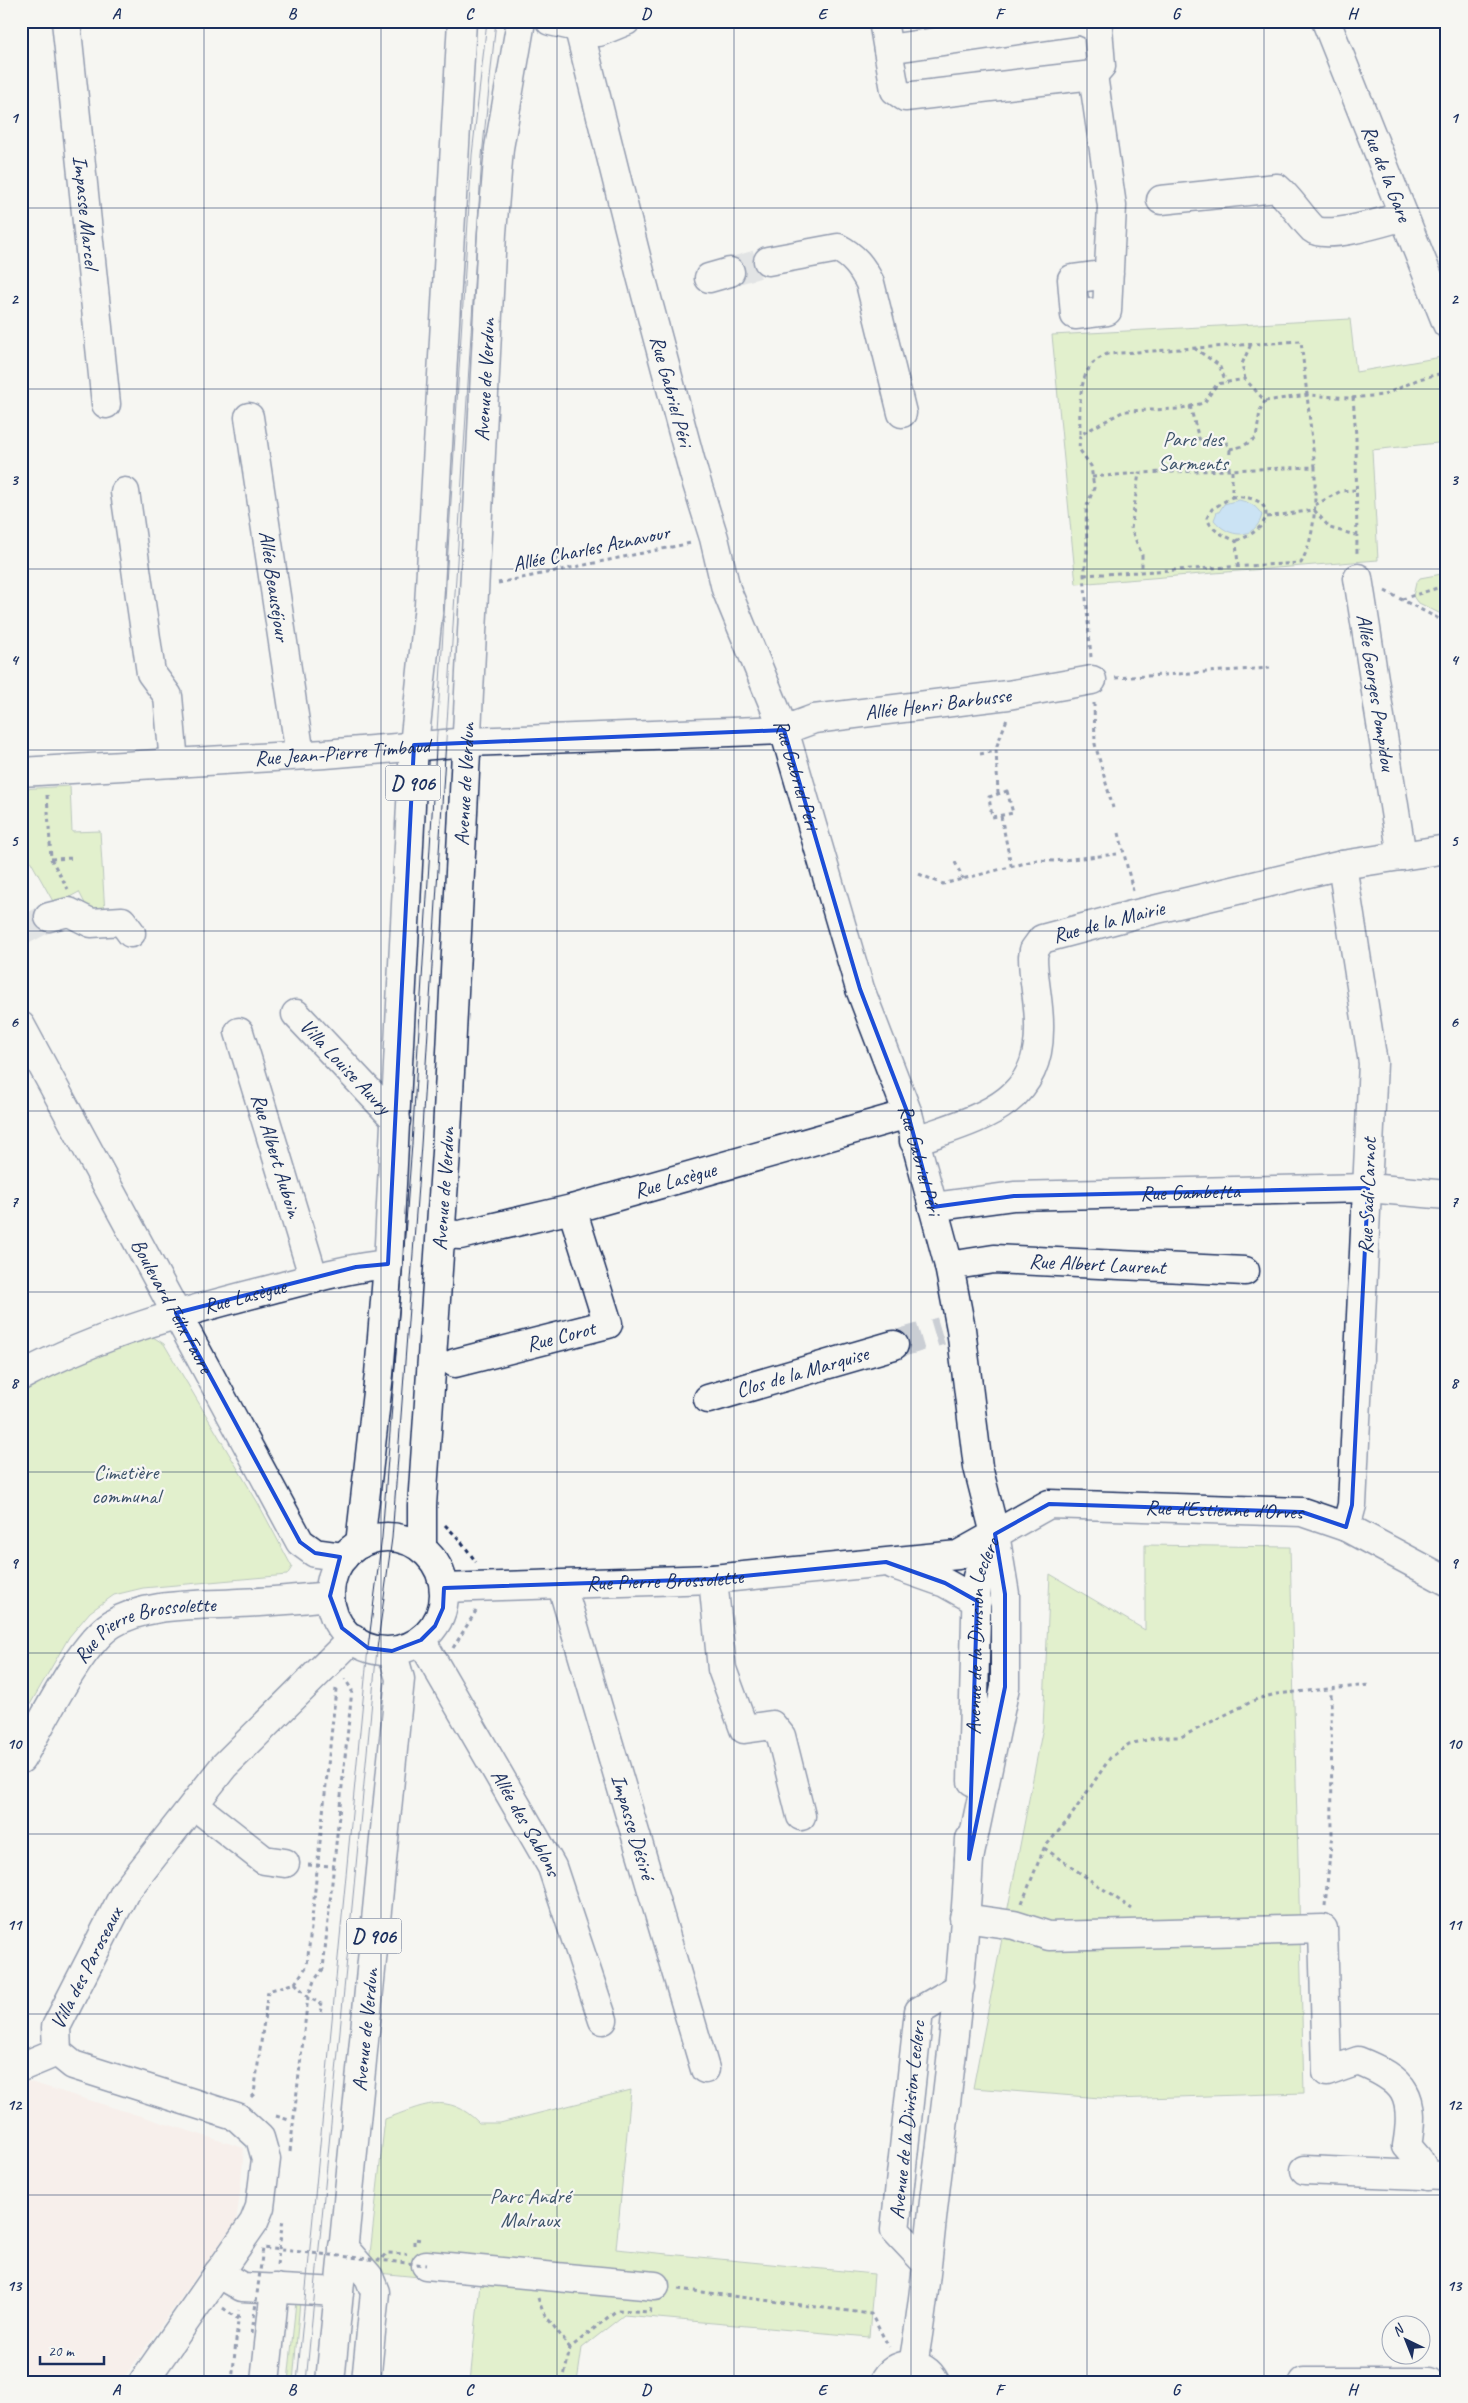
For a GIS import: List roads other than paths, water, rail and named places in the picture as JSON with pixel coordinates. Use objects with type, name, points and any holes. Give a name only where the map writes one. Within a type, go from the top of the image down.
[{"type":"street","name":"Impasse Marcel","points":[[66,21],[106,404]]},
{"type":"street","name":"Avenue de Verdun","points":[[352,1550],[379,1374],[388,1264],[414,745],[429,605],[462,21]]},
{"type":"street","name":"Avenue de Verdun","points":[[422,1548],[422,1505],[441,1234],[468,742],[473,588],[499,148],[521,21]]},
{"type":"street","points":[[550,21],[577,24],[599,32],[626,21]]},
{"type":"street","points":[[883,21],[894,90],[905,97],[1093,75],[1101,66],[1098,28],[1080,21],[888,50]]},
{"type":"street","name":"Rue de la Gare","points":[[1326,21],[1447,324]]},
{"type":"street","name":"Rue Gabriel Péri","points":[[577,24],[694,474],[714,538],[726,590],[784,730],[860,989],[908,1114],[949,1266],[951,1330],[978,1468],[995,1534]]},
{"type":"street","points":[[1093,75],[1112,206],[1109,274]]},
{"type":"street","points":[[1161,200],[1277,188],[1287,197],[1314,230],[1327,234],[1404,216]]},
{"type":"street","points":[[768,261],[838,248],[848,253],[861,265],[870,283],[902,413]]},
{"type":"street","name":"Allée Beauséjour","points":[[249,417],[300,755]]},
{"type":"street","points":[[125,492],[151,673],[168,696],[174,763]]},
{"type":"street","name":"Allée Georges Pompidou","points":[[1358,578],[1402,856]]},
{"type":"street","name":"Allée Henri Barbusse","points":[[784,730],[814,719],[1008,695],[1057,688],[1092,680]]},
{"type":"street","name":"Rue Jean-Pierre Timbaud","points":[[21,772],[300,755],[468,742],[784,730]]},
{"type":"street","name":"Rue de la Mairie","points":[[914,1141],[995,1111],[1014,1096],[1027,1079],[1036,1053],[1040,1030],[1033,966],[1034,950],[1038,943],[1048,937],[1139,913],[1342,866],[1447,849]]},
{"type":"street","name":"Rue Sadi Carnot","points":[[1342,866],[1373,1063],[1352,1505],[1346,1527]]},
{"type":"street","points":[[49,917],[69,912],[91,923],[122,921],[131,933]]},
{"type":"street","name":"Villa Louise Auvry","points":[[296,1014],[396,1120]]},
{"type":"street","name":"Boulevard Félix Faure","points":[[21,1026],[300,1542],[315,1553],[352,1550]]},
{"type":"street","name":"Rue Albert Auboin","points":[[239,1032],[314,1278]]},
{"type":"street","name":"Rue Lasègue","points":[[441,1234],[460,1236],[572,1209],[908,1114]]},
{"type":"street","name":"Rue Gambetta","points":[[933,1207],[1014,1196],[1368,1188],[1447,1195]]},
{"type":"street","name":"Rue Corot","points":[[455,1363],[608,1324],[572,1209]]},
{"type":"street","name":"Rue Albert Laurent","points":[[949,1266],[994,1259],[1245,1271]]},
{"type":"street","name":"Rue Lasègue","points":[[21,1376],[79,1347],[176,1313],[356,1267],[388,1264]]},
{"type":"street","name":"Clos de la Marquise","points":[[708,1399],[894,1345]]},
{"type":"street","name":"Rue d'Estienne d'Orves","points":[[995,1534],[1048,1504],[1302,1512],[1346,1527],[1447,1581]]},
{"type":"street","name":"Rue Pierre Brossolette","points":[[444,1588],[562,1586],[713,1580],[958,1555],[995,1534]]},
{"type":"street","name":"Avenue de la Division Leclerc","points":[[898,2371],[922,2317],[926,2263],[960,1987],[969,1859],[977,1576],[995,1534]]},
{"type":"street","name":"Avenue de la Division Leclerc","points":[[969,1859],[1005,1687],[1005,1594],[995,1534]]},
{"type":"street","points":[[382,1536],[406,1540],[422,1548],[433,1559],[441,1573],[444,1588],[443,1608],[435,1626],[421,1640],[407,1647],[392,1651],[368,1648],[342,1628],[334,1613],[330,1596],[336,1569],[352,1550],[382,1536]]},
{"type":"street","name":"Rue Pierre Brossolette","points":[[886,1562],[945,1583],[977,1601]]},
{"type":"street","points":[[713,1580],[722,1669],[744,1729],[772,1725],[781,1736],[802,1816]]},
{"type":"street","name":"Impasse Désiré","points":[[562,1586],[705,2069]]},
{"type":"street","name":"Rue Pierre Brossolette","points":[[21,1760],[70,1674],[88,1648],[111,1625],[134,1614],[168,1608],[330,1596]]},
{"type":"street","name":"Villa des Paroseaux","points":[[218,2273],[254,2222],[260,2206],[266,2158],[260,2138],[237,2116],[73,2065],[57,2052],[56,2027],[125,1892],[224,1766],[353,1638]]},
{"type":"street","name":"Allée des Sablons","points":[[421,1640],[552,1867],[602,2020]]},
{"type":"street","name":"Avenue de Verdun","points":[[330,2382],[400,1679],[392,1651]]},
{"type":"street","points":[[194,1805],[264,1860],[285,1863]]},
{"type":"street","points":[[964,1918],[1014,1925],[1048,1936],[1323,1929],[1327,2072],[1358,2060],[1381,2070],[1398,2081],[1409,2102],[1411,2122],[1407,2146],[1438,2176]]},
{"type":"street","name":"Avenue de la Division Leclerc","points":[[926,2263],[895,2230],[919,2011],[960,1987]]},
{"type":"street","points":[[21,2067],[57,2052]]},
{"type":"street","points":[[1305,2170],[1438,2176]]},
{"type":"street","points":[[343,2247],[369,2277],[374,2292],[366,2382]]},
{"type":"street","points":[[426,2265],[655,2286]]},
{"type":"street","points":[[143,2382],[218,2273],[242,2287],[339,2292]]},
{"type":"street","points":[[265,2382],[275,2288]]},
{"type":"street","points":[[898,2371],[925,2369],[934,2382]]},
{"type":"street","points":[[1304,2382],[1430,2382]]},
{"type":"water","points":[[1239,500],[1253,505],[1262,515],[1254,529],[1241,534],[1226,530],[1214,520],[1217,512],[1219,512],[1224,504]]},
{"type":"tunnel","points":[[730,272],[768,261]]},
{"type":"tunnel","points":[[21,932],[49,917]]},
{"type":"tunnel","points":[[894,1345],[941,1331]]},
{"type":"tram line","points":[[297,2382],[368,1648],[382,1537],[412,1144],[472,155],[487,21]]},
{"type":"tram line","points":[[306,2382],[377,1649],[392,1538],[421,1145],[482,156],[496,21]]},
{"type":"park label","name":"Parc des Sarments","points":[[1193,451]]},
{"type":"park label","name":"Cimetière communal","points":[[126,1484]]},
{"type":"park label","name":"Parc André Malraux","points":[[530,2208]]}]
